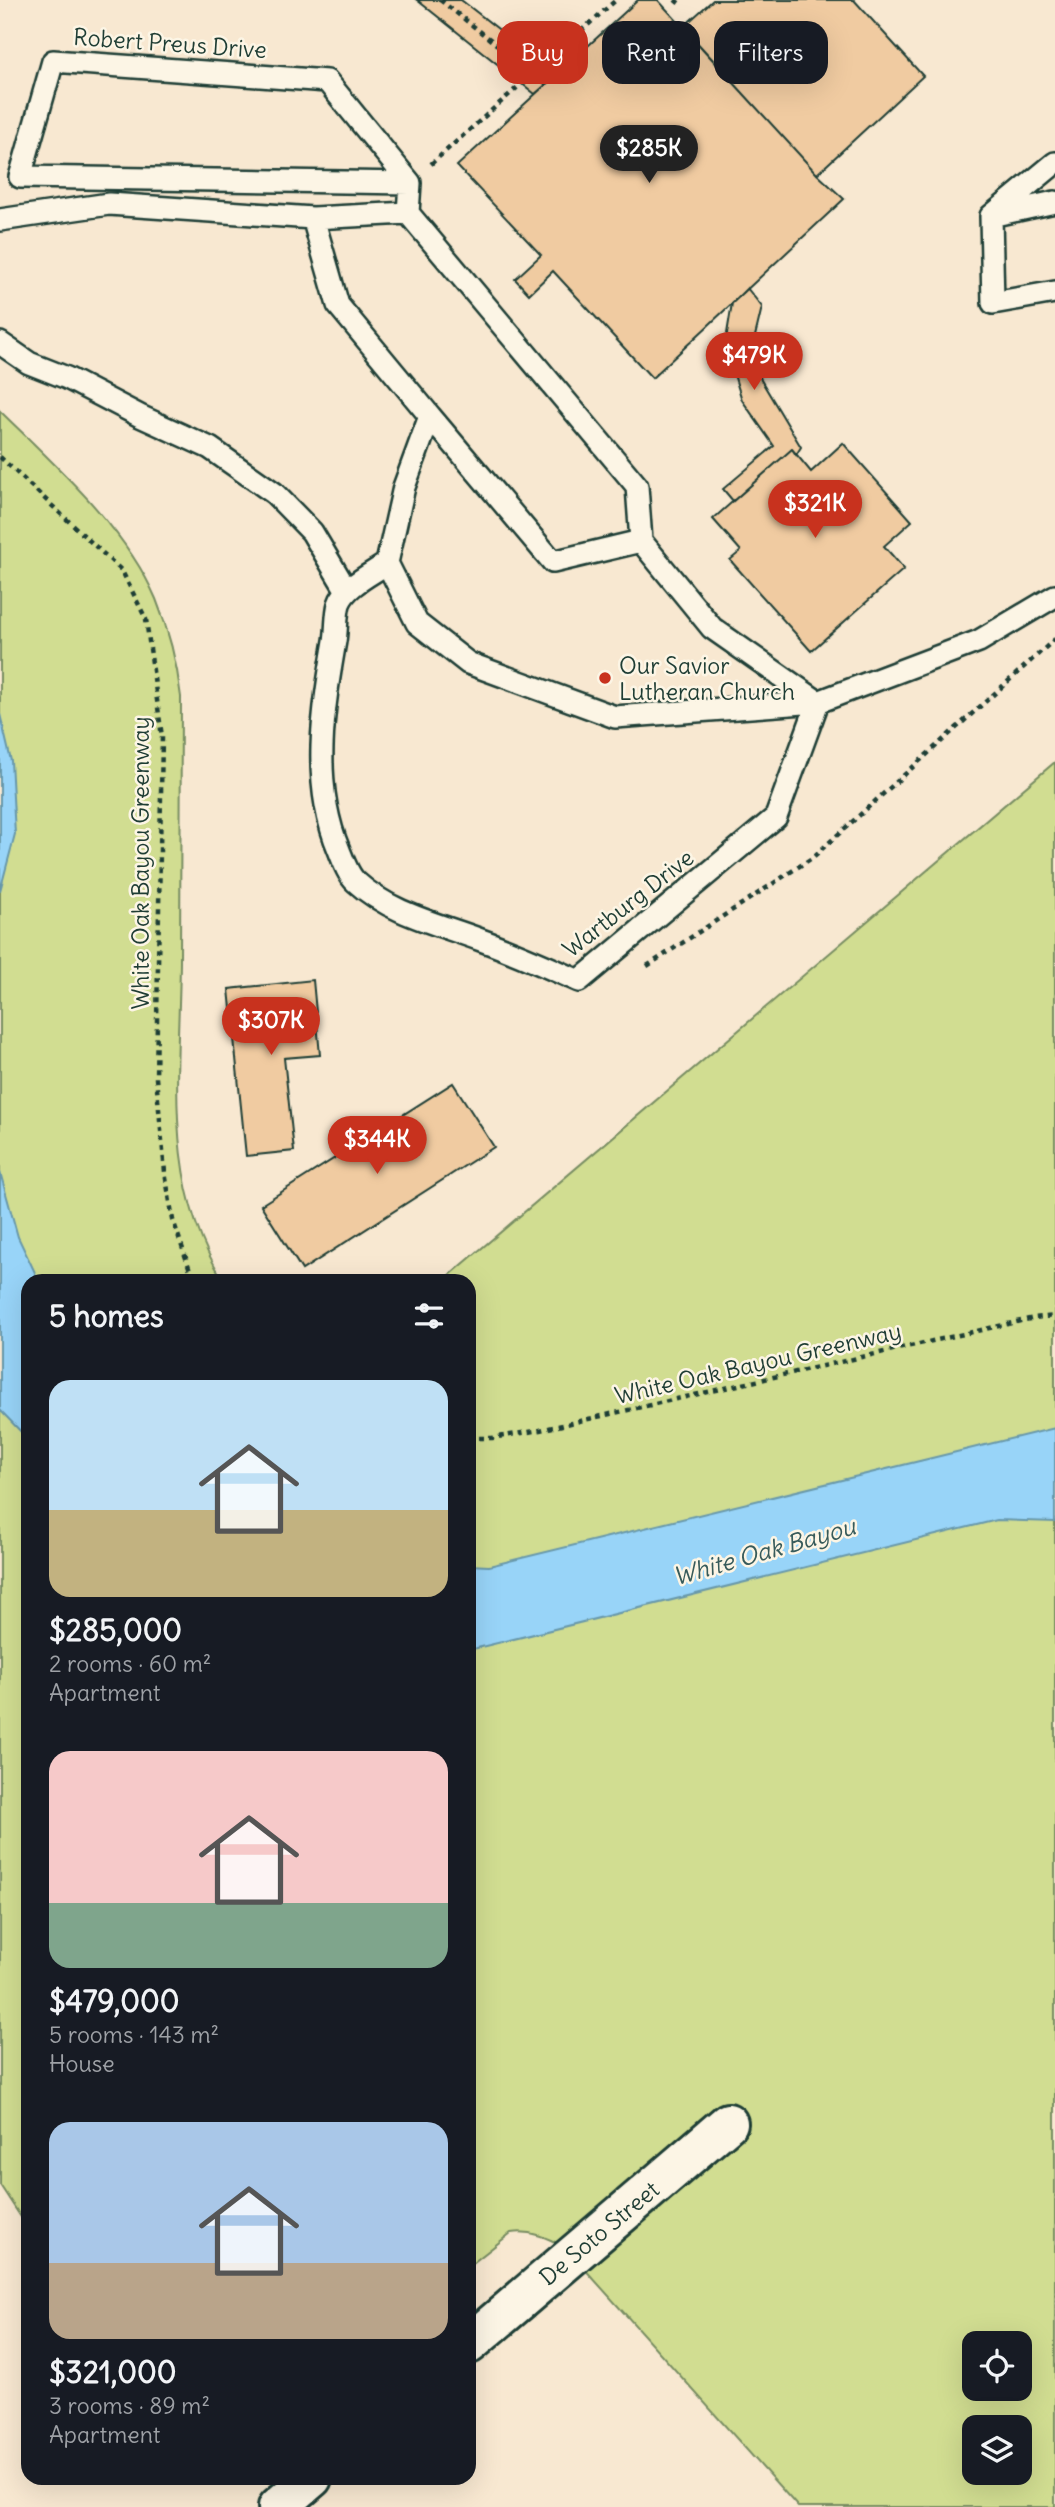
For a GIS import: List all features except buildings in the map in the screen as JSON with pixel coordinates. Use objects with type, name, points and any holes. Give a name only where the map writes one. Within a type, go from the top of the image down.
[{"type":"street","name":"De Soto Street","points":[[476,2338],[728,2123]]},
{"type":"street","points":[[278,2507],[304,2485]]},
{"type":"lane","name":"Robert Preus Drive","points":[[52,61],[327,81],[410,183],[20,177],[52,61]]},
{"type":"lane","points":[[991,216],[1055,163]]},
{"type":"lane","points":[[410,183],[408,213],[637,486],[641,541],[712,628],[818,702]]},
{"type":"lane","points":[[991,216],[1055,202]]},
{"type":"lane","points":[[0,220],[109,204],[313,218],[408,213]]},
{"type":"lane","points":[[991,216],[993,303],[1055,292]]},
{"type":"lane","points":[[313,218],[338,304],[553,562],[641,541]]},
{"type":"lane","points":[[0,343],[29,363],[67,378],[210,448],[274,493],[312,532],[347,591],[387,564]]},
{"type":"lane","points":[[430,416],[404,488],[387,564],[417,623],[468,663],[615,717],[818,702],[979,641],[1055,596]]},
{"type":"lane","name":"Wartburg Drive","points":[[347,591],[339,603],[321,741],[324,792],[330,829],[355,881],[404,912],[579,981],[776,817],[818,702]]},
{"type":"path","points":[[440,0],[497,45]]},
{"type":"path","points":[[588,25],[616,0]]},
{"type":"path","points":[[410,183],[522,84]]},
{"type":"path","name":"White Oak Bayou Greenway","points":[[0,457],[122,571],[146,619],[162,737],[156,1078],[165,1172],[173,1220],[193,1274]]},
{"type":"path","points":[[637,973],[811,859],[1055,639]]},
{"type":"path","name":"White Oak Bayou Greenway","points":[[476,1438],[540,1430],[1034,1318],[1055,1316]]},
{"type":"green space","points":[[0,411],[87,498],[127,547],[156,599],[172,647],[181,697],[178,1126],[191,1207],[204,1245],[220,1274],[21,1274],[21,2217],[0,2185]]},
{"type":"green space","points":[[1055,762],[1055,2507],[798,2507],[565,2247],[546,2238],[511,2233],[476,2260],[476,1274],[451,1274]]},
{"type":"water","points":[[0,714],[11,761],[15,834],[0,891]]},
{"type":"water","points":[[0,1172],[18,1237],[36,1274],[21,1274],[21,1432],[0,1410]]},
{"type":"water","name":"White Oak Bayou","points":[[1055,1428],[1055,1522],[997,1520],[476,1648],[476,1565],[489,1566]]},
{"type":"place","name":"Our Savior Lutheran Church","points":[[605,678]]}]
